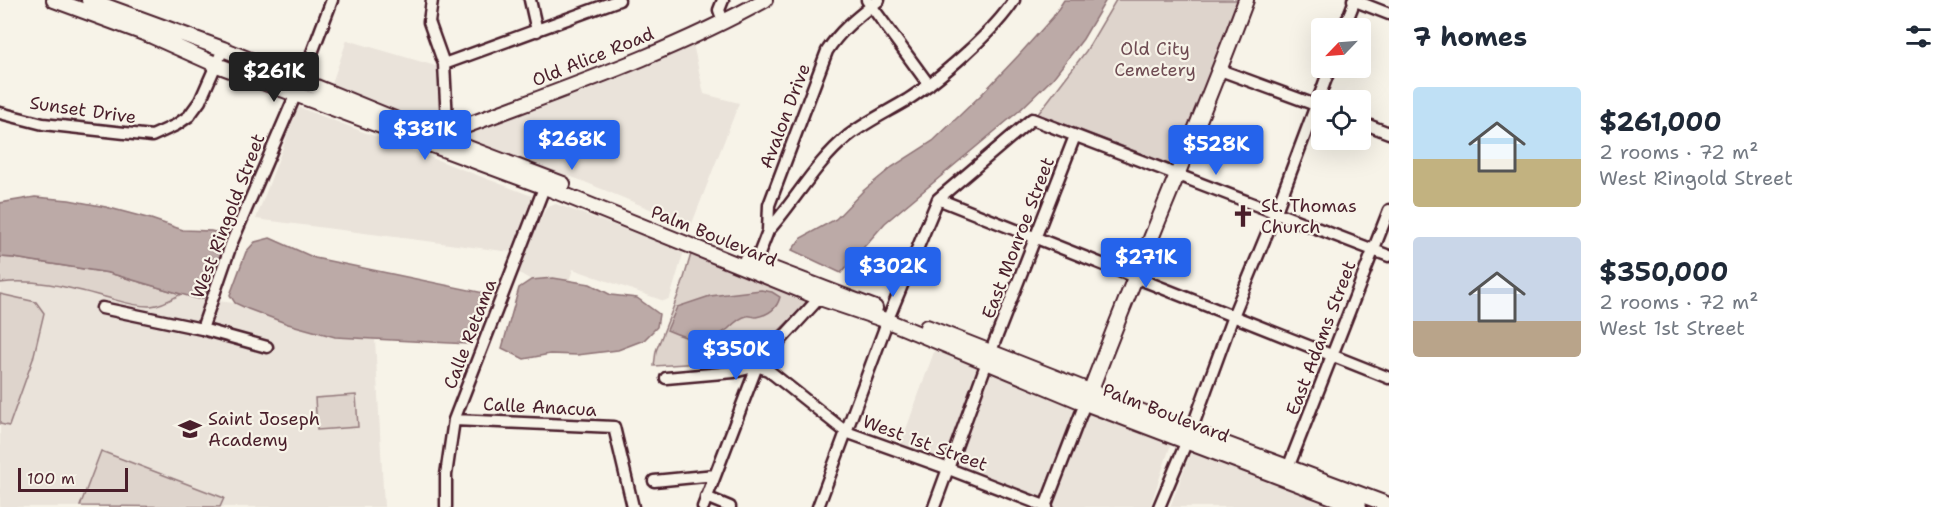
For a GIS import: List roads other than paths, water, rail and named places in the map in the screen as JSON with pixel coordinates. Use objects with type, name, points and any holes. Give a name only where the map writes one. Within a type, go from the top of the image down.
[{"type":"main road","name":"Palm Boulevard","points":[[54,0],[152,36],[217,64],[298,88],[447,141],[546,183],[1088,397],[1337,492],[1389,505]]},
{"type":"main road","name":"Palm Boulevard","points":[[89,0],[223,49],[298,88]]},
{"type":"main road","name":"Old Alice Road","points":[[447,141],[723,21],[765,0]]},
{"type":"main road","points":[[1088,397],[1246,0]]},
{"type":"main road","name":"Palm Boulevard","points":[[546,183],[756,262],[824,294]]},
{"type":"main road","name":"Palm Boulevard","points":[[1337,492],[1359,507]]},
{"type":"street","name":"West Ringold Street","points":[[202,329],[232,242],[298,88],[332,0]]},
{"type":"street","points":[[432,0],[429,22],[444,64],[447,141]]},
{"type":"street","points":[[530,0],[537,31]]},
{"type":"street","points":[[444,64],[619,0]]},
{"type":"street","points":[[723,0],[719,10],[723,21]]},
{"type":"street","points":[[768,231],[784,213],[816,167],[848,136],[928,85],[984,35],[1014,0]]},
{"type":"street","points":[[1348,18],[1354,0],[1389,14]]},
{"type":"street","points":[[872,2],[928,85]]},
{"type":"street","name":"Avalon Drive","points":[[756,262],[768,231],[769,205],[827,51],[837,36],[872,2]]},
{"type":"street","name":"Sunset Drive","points":[[0,113],[43,124],[152,136],[189,116],[200,101],[223,49]]},
{"type":"street","points":[[1220,70],[1311,103]]},
{"type":"street","points":[[818,507],[889,318],[938,200],[1032,119],[1389,256]]},
{"type":"street","points":[[1159,507],[1189,436],[1233,316],[1311,126]]},
{"type":"street","points":[[1371,126],[1389,133]]},
{"type":"street","name":"East Monroe Street","points":[[934,507],[1035,238],[1076,136]]},
{"type":"street","name":"Calle Retama","points":[[446,507],[446,475],[454,420],[546,183]]},
{"type":"street","points":[[938,200],[1389,378]]},
{"type":"street","name":"East Adams Street","points":[[1286,473],[1389,210]]},
{"type":"street","points":[[730,507],[705,502],[757,366],[824,294]]},
{"type":"street","points":[[102,308],[202,329],[267,347]]},
{"type":"street","points":[[666,378],[734,372],[757,366]]},
{"type":"street","name":"West 1st Street","points":[[757,366],[768,370],[846,432],[1046,507]]},
{"type":"street","points":[[1046,507],[1088,397]]},
{"type":"street","name":"Calle Anacua","points":[[454,420],[614,427],[633,507]]},
{"type":"street","points":[[654,481],[715,475]]},
{"type":"place","name":"St. Thomas Church","points":[[1243,216]]},
{"type":"place","name":"Saint Joseph Academy","points":[[190,429]]},
{"type":"park label","name":"Old City Cemetery","points":[[1155,59]]}]
